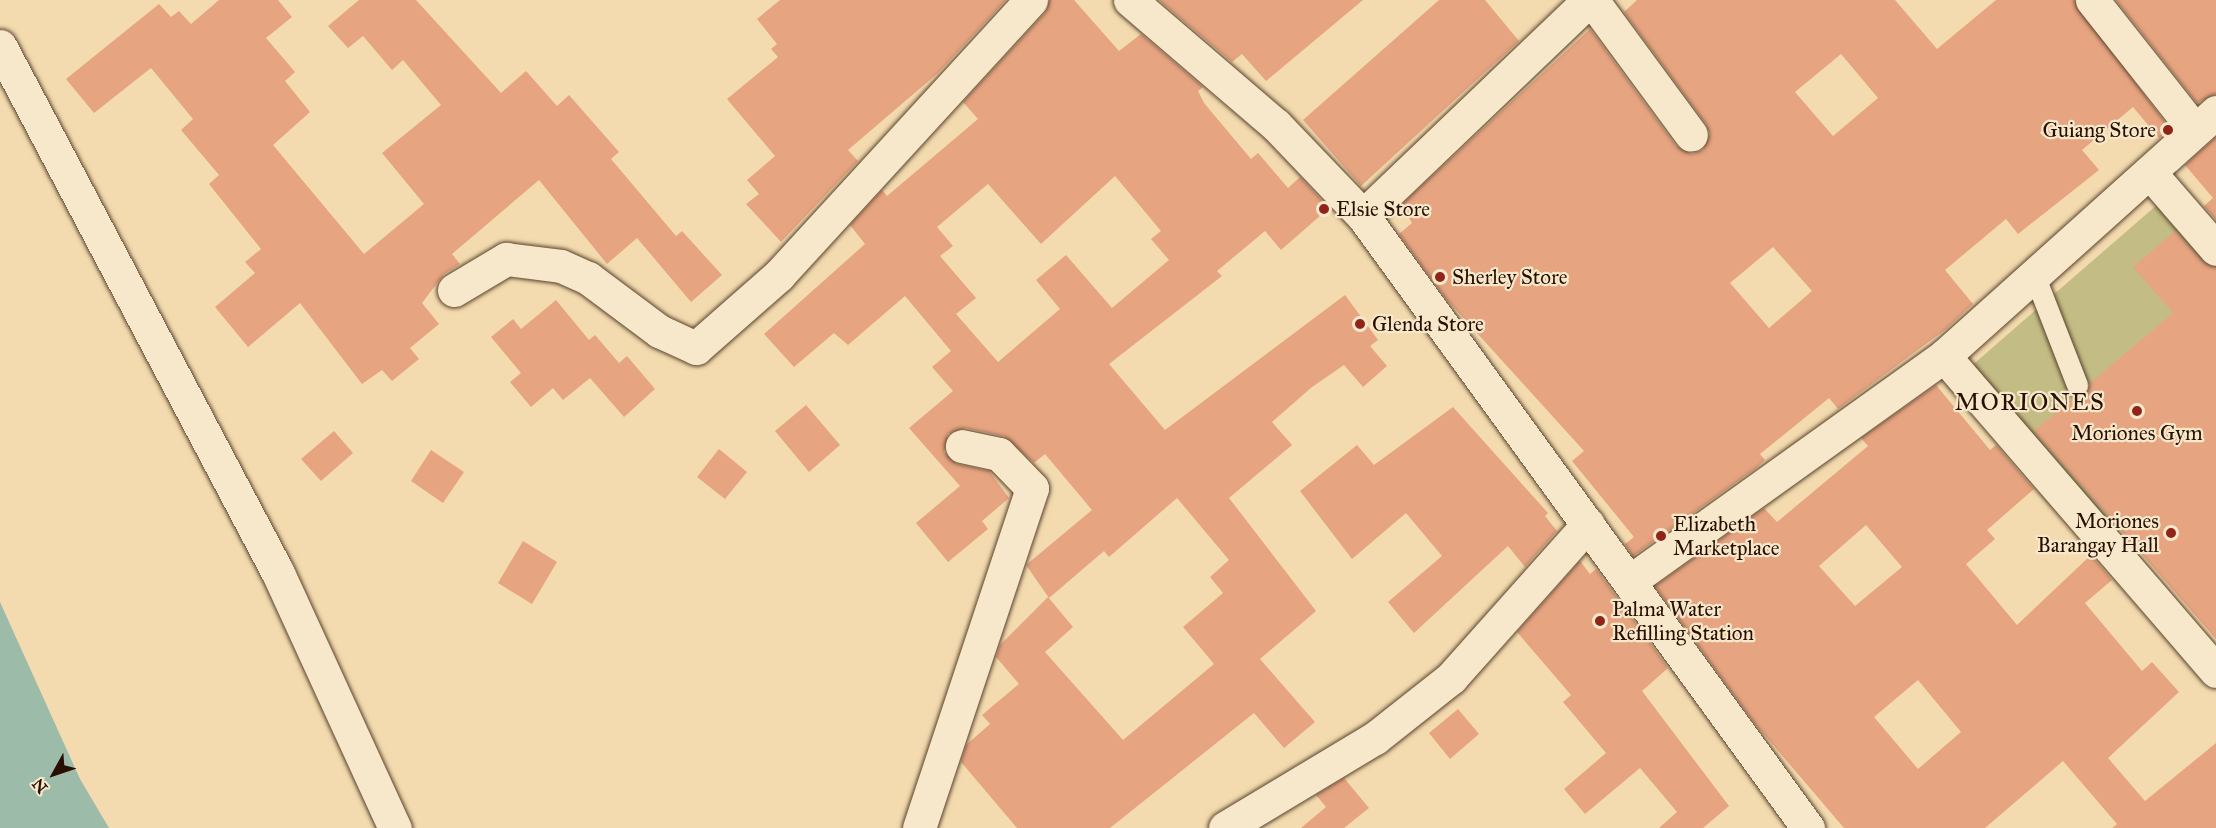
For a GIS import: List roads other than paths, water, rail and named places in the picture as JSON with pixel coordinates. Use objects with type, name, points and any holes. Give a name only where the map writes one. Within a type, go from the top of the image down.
[{"type":"street","points":[[454,290],[506,259],[561,266],[588,278],[659,331],[696,348],[779,275],[1031,0]]},
{"type":"street","points":[[1130,0],[1276,125],[1363,216],[1808,828]]},
{"type":"street","points":[[1363,216],[1591,0],[1691,135]]},
{"type":"street","points":[[1630,581],[1944,356],[2151,174],[2204,120],[2092,0]]},
{"type":"street","points":[[0,46],[278,573],[395,828]]},
{"type":"street","points":[[2151,174],[2216,249]]},
{"type":"street","points":[[1944,356],[2216,671]]},
{"type":"street","points":[[919,828],[1032,488],[999,454],[962,446]]},
{"type":"street","points":[[1225,828],[1375,738],[1451,678],[1533,580],[1588,524]]},
{"type":"lane","points":[[2035,277],[2076,385]]},
{"type":"place","name":"Guiang Store","points":[[2168,130]]},
{"type":"place","name":"Elsie Store","points":[[1324,209]]},
{"type":"place","name":"Sherley Store","points":[[1440,277]]},
{"type":"place","name":"Glenda Store","points":[[1360,324]]},
{"type":"place","name":"Moriones Gym","points":[[2137,411]]},
{"type":"place","name":"Moriones Barangay Hall","points":[[2171,533]]},
{"type":"place","name":"Elizabeth Marketplace","points":[[1661,536]]},
{"type":"place","name":"Palma Water Refilling Station","points":[[1600,621]]},
{"type":"district","name":"MORIONES","points":[[2030,403]]}]
